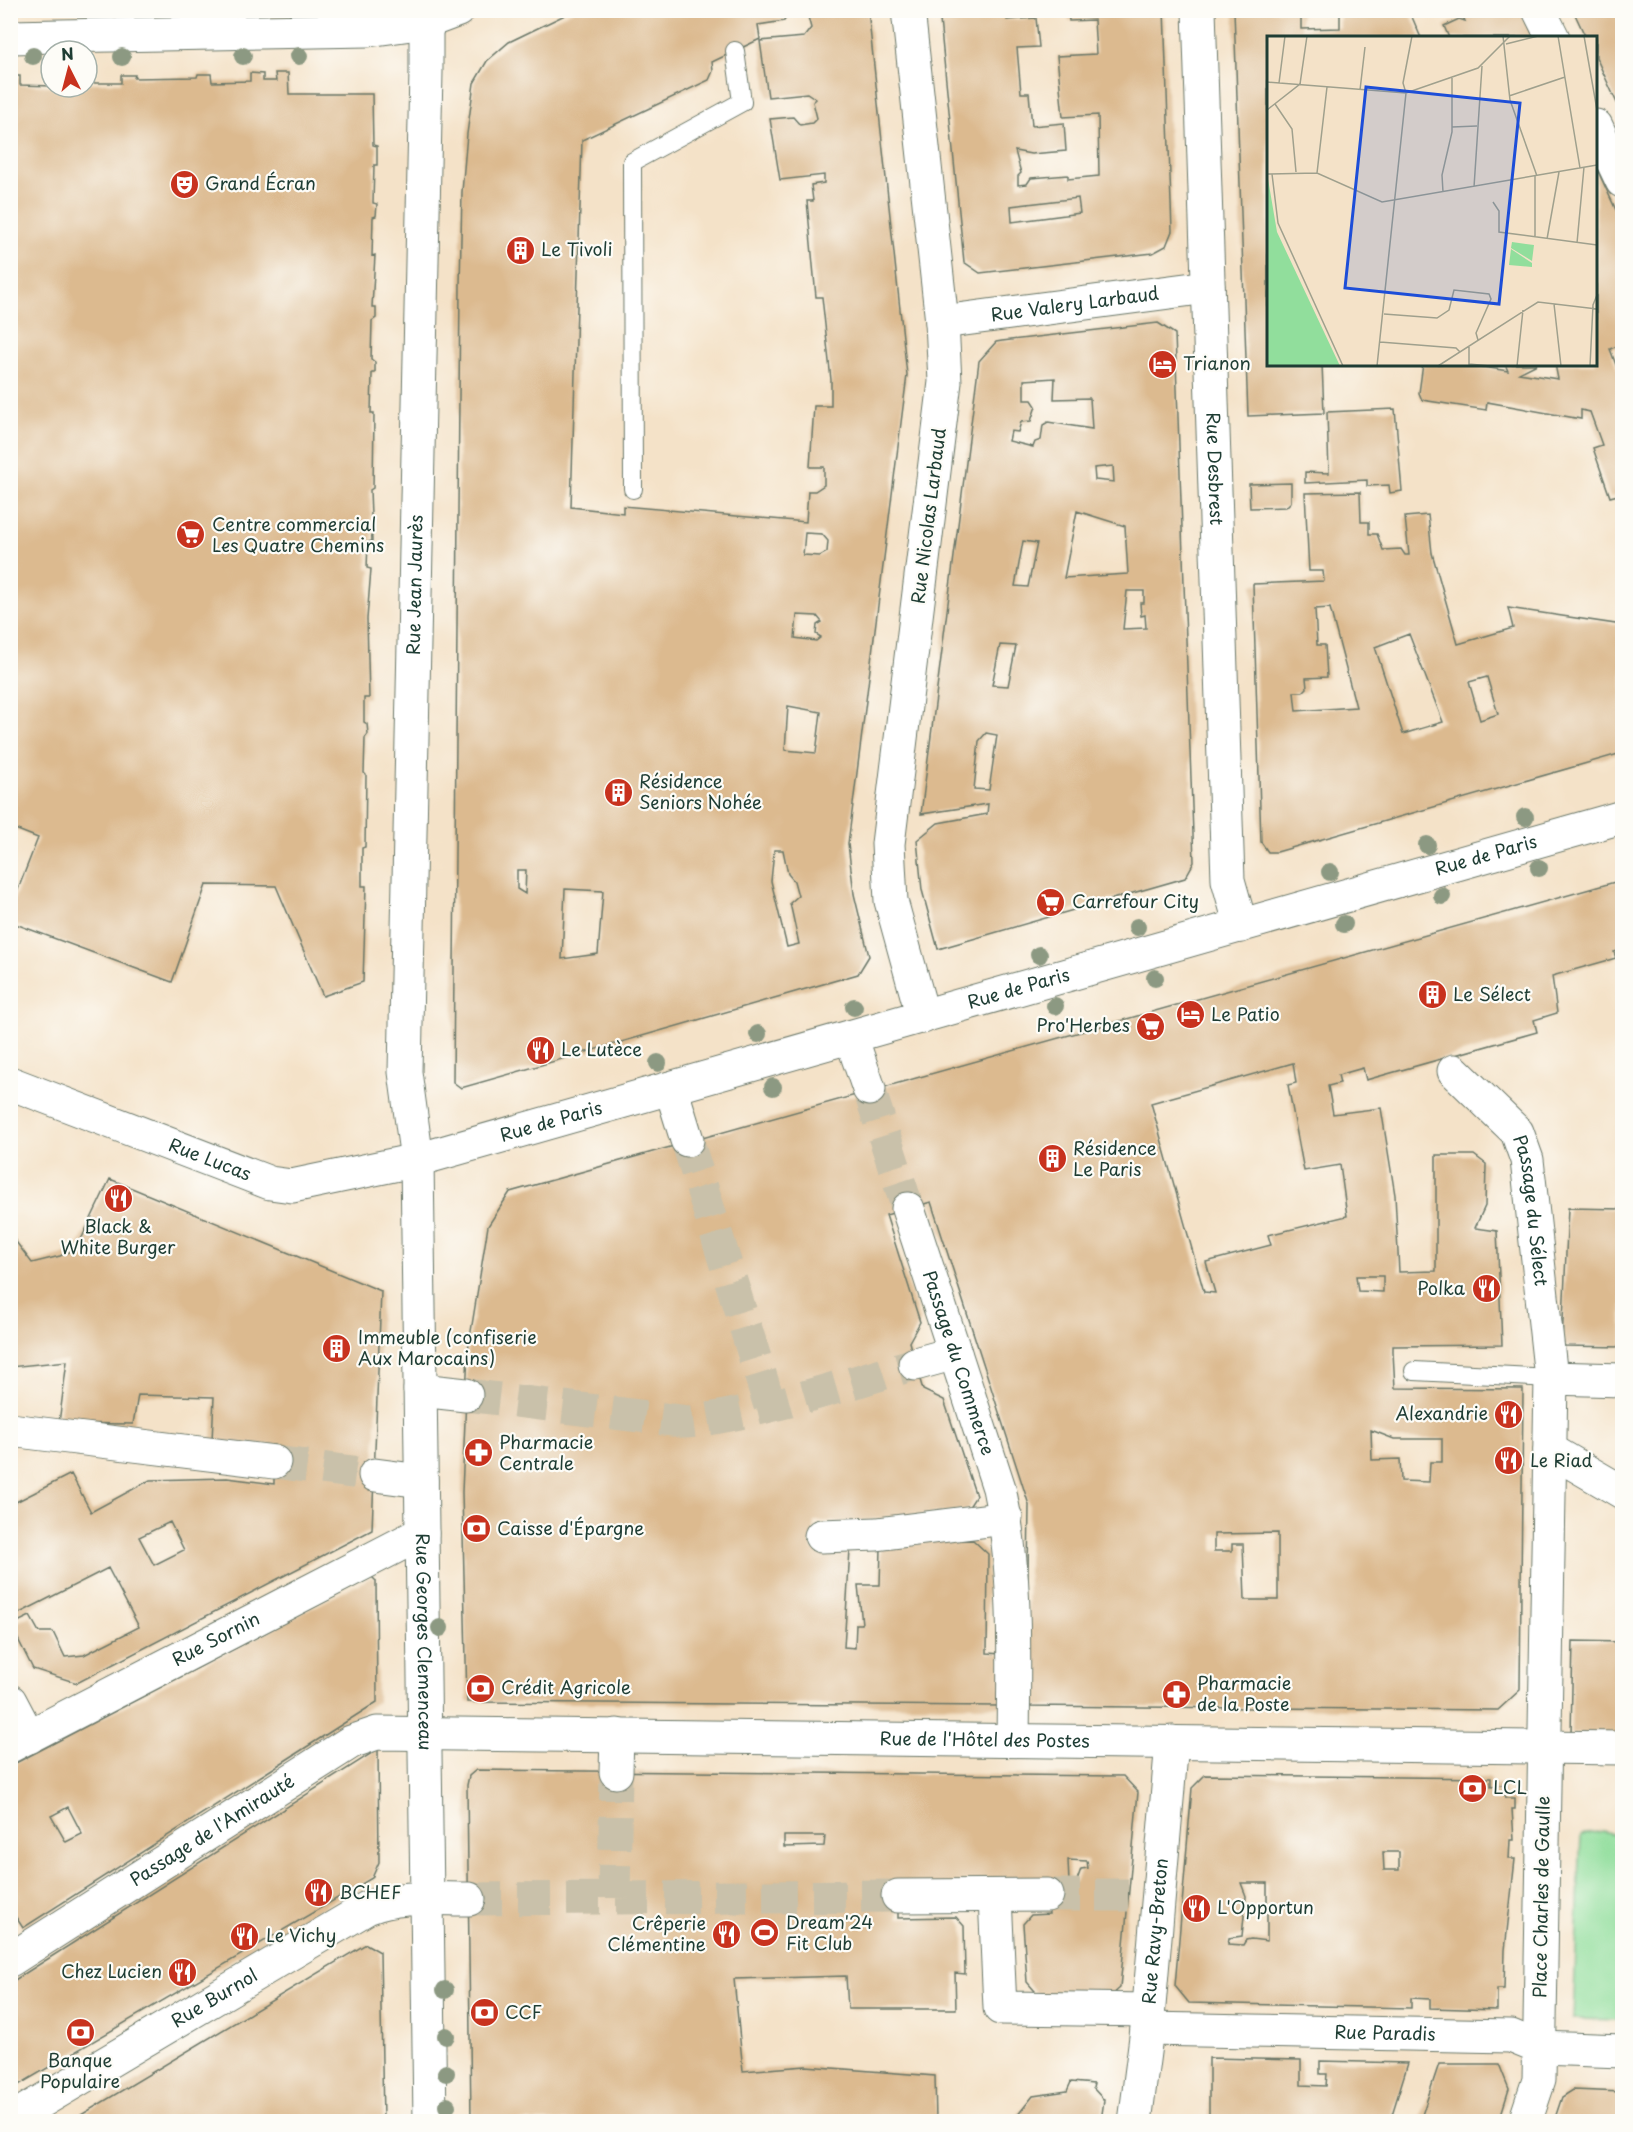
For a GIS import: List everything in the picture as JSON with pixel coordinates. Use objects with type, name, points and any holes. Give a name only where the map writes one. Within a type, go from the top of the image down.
[{"type":"street","points":[[10,37],[368,30],[458,10]]},
{"type":"street","name":"Rue Nicolas Larbaud","points":[[908,10],[942,322],[945,382],[888,844],[891,901],[923,1017]]},
{"type":"street","name":"Rue Desbrest","points":[[1199,10],[1228,880],[1241,926]]},
{"type":"street","points":[[1539,10],[1551,36]]},
{"type":"street","name":"Rue Jean Jaurès","points":[[417,1160],[405,1072],[423,16]]},
{"type":"street","points":[[1597,128],[1623,181]]},
{"type":"street","name":"Rue Valery Larbaud","points":[[942,322],[1208,286]]},
{"type":"street","name":"Rue de Paris","points":[[417,1160],[1623,817]]},
{"type":"street","points":[[851,1037],[869,1089]]},
{"type":"street","name":"Passage du Sélect","points":[[1454,1071],[1517,1131],[1527,1160],[1551,1378]]},
{"type":"street","name":"Rue Lucas","points":[[10,1083],[270,1183],[292,1186],[417,1160]]},
{"type":"street","points":[[671,1088],[687,1140]]},
{"type":"street","name":"Rue Georges Clemenceau","points":[[417,1160],[430,2121]]},
{"type":"street","name":"Passage du Commerce","points":[[908,1209],[999,1488],[1005,1518],[1014,1650],[1013,1740]]},
{"type":"street","points":[[915,1364],[955,1353]]},
{"type":"street","points":[[1551,1378],[1623,1380]]},
{"type":"street","name":"Place Charles de Gaulle","points":[[1525,2121],[1539,2080],[1551,1378]]},
{"type":"street","points":[[420,1390],[466,1395]]},
{"type":"street","points":[[10,1430],[274,1462]]},
{"type":"street","points":[[1550,1450],[1623,1492]]},
{"type":"street","points":[[375,1475],[421,1481]]},
{"type":"street","points":[[821,1536],[877,1534],[1005,1518]]},
{"type":"street","name":"Rue Sornin","points":[[20,1741],[422,1533]]},
{"type":"street","points":[[10,1701],[20,1741]]},
{"type":"street","name":"Rue de l'Hôtel des Postes","points":[[424,1732],[1545,1746]]},
{"type":"street","name":"Passage de l'Amirauté","points":[[13,1953],[351,1742],[377,1733],[424,1732]]},
{"type":"street","points":[[616,1772],[617,1735]]},
{"type":"street","name":"Rue Ravy-Breton","points":[[1135,2121],[1148,2020],[1143,1895],[1172,1742]]},
{"type":"street","points":[[1545,1746],[1623,1748]]},
{"type":"street","points":[[898,1896],[1047,1895]]},
{"type":"street","name":"Rue Paradis","points":[[995,1896],[1000,2008],[1148,2020],[1511,2036],[1540,2049],[1623,2051]]},
{"type":"street","name":"Rue Burnol","points":[[10,2120],[367,1908],[383,1901],[469,1899]]},
{"type":"lane","points":[[633,489],[632,162],[742,102],[735,51]]},
{"type":"lane","points":[[1414,1371],[1551,1378]]},
{"type":"green space","points":[[1603,1831],[1622,1836],[1622,2020],[1573,2019],[1581,1835]]},
{"type":"building","points":[[575,10],[868,10],[907,375],[848,844],[854,894],[869,956],[858,974],[461,1088],[453,1082],[462,192],[474,83],[487,61],[509,42]],"holes":[[[807,13],[811,28],[804,37],[760,41],[768,97],[807,93],[816,99],[813,102],[817,118],[812,123],[800,125],[793,117],[770,119],[780,180],[824,175],[824,183],[811,185],[813,201],[807,201],[816,297],[822,297],[831,380],[831,406],[814,406],[810,467],[824,467],[824,485],[815,491],[808,491],[806,522],[623,506],[623,513],[571,507],[582,140],[709,80],[713,71],[712,62],[760,39],[758,25],[784,21],[788,15]],[[805,533],[822,534],[828,541],[827,552],[820,556],[803,555]],[[797,615],[817,616],[822,622],[817,625],[816,634],[821,637],[816,641],[795,638]],[[788,706],[821,712],[816,753],[785,750]],[[774,850],[783,850],[788,874],[794,881],[798,896],[790,903],[799,944],[787,947],[771,881]],[[517,870],[526,870],[525,894],[517,889]],[[565,889],[603,891],[598,954],[562,959]]]},
{"type":"building","points":[[939,10],[998,10],[1006,11],[1007,20],[1036,18],[1039,47],[1017,48],[1021,93],[1029,93],[1032,126],[1064,123],[1066,151],[1031,154],[1015,151],[1021,173],[1018,176],[1018,185],[1027,184],[1031,178],[1068,175],[1068,179],[1099,176],[1098,115],[1063,117],[1057,56],[1096,54],[1094,20],[1069,21],[1068,10],[1164,10],[1172,231],[1166,246],[1153,253],[980,273],[964,262]],"holes":[[[1078,198],[1080,213],[1012,222],[1011,206]]]},
{"type":"building","points":[[1234,10],[1301,10],[1301,29],[1340,28],[1340,10],[1409,10],[1420,36],[1267,36],[1267,366],[1322,366],[1324,413],[1248,416]]},
{"type":"building","points":[[1460,10],[1521,10],[1533,36],[1448,36],[1444,26],[1459,19],[1465,21]]},
{"type":"building","points":[[1573,10],[1622,10],[1622,114],[1597,59],[1597,36],[1585,36]]},
{"type":"building","name":"Centre commercial Les Quatre Chemins","points":[[250,73],[263,74],[263,81],[276,81],[275,73],[288,73],[289,94],[372,94],[373,145],[377,146],[373,203],[377,204],[376,216],[373,217],[372,256],[375,255],[372,307],[376,307],[376,318],[372,321],[371,359],[375,362],[375,373],[372,373],[371,413],[374,413],[373,488],[370,490],[372,541],[368,542],[367,568],[371,569],[367,619],[369,698],[364,698],[364,722],[367,724],[368,734],[365,738],[364,773],[366,775],[365,847],[362,848],[362,886],[366,886],[363,982],[323,996],[276,886],[206,885],[172,982],[10,922],[10,910],[38,838],[10,827],[10,76],[20,76],[20,85],[39,86],[39,99],[99,99],[99,83],[121,83],[121,75],[135,75],[134,78],[197,77],[198,74],[211,74],[212,82],[250,81]]},
{"type":"building","points":[[1597,169],[1622,223],[1622,344],[1610,349],[1622,381],[1622,506],[1618,495],[1610,497],[1593,448],[1602,445],[1590,412],[1581,410],[1581,419],[1487,402],[1486,410],[1422,400],[1419,393],[1423,366],[1477,366],[1508,371],[1506,366],[1533,366],[1519,373],[1558,379],[1555,366],[1597,366]]},
{"type":"building","points":[[1158,323],[1175,334],[1194,862],[1185,878],[938,949],[922,890],[917,840],[938,823],[987,814],[988,804],[921,814],[979,361],[996,342]],"holes":[[[1055,378],[1054,399],[1090,398],[1092,429],[1048,422],[1043,425],[1041,440],[1035,442],[1033,447],[1009,441],[1011,431],[1018,432],[1021,422],[1031,421],[1036,406],[1032,400],[1024,400],[1024,380]],[[1113,466],[1114,482],[1095,480],[1094,468]],[[1077,511],[1125,526],[1128,574],[1064,578]],[[1023,541],[1037,543],[1028,587],[1015,586]],[[1127,591],[1144,591],[1144,603],[1140,603],[1141,616],[1145,615],[1146,628],[1123,629]],[[1000,645],[1016,646],[1008,686],[992,685]],[[986,733],[997,735],[989,790],[974,789],[979,741]]]},
{"type":"building","points":[[1395,409],[1402,491],[1390,493],[1389,485],[1367,486],[1367,480],[1305,483],[1305,472],[1329,473],[1327,412]]},
{"type":"building","points":[[1291,483],[1291,502],[1286,507],[1250,508],[1249,484]]},
{"type":"building","points":[[1360,492],[1361,522],[1369,522],[1369,534],[1377,534],[1383,550],[1401,549],[1405,555],[1409,555],[1405,517],[1428,515],[1432,553],[1458,644],[1513,628],[1508,608],[1622,625],[1622,753],[1277,852],[1268,852],[1261,842],[1253,584],[1324,581],[1323,571],[1309,571],[1305,493]],"holes":[[[1330,608],[1356,707],[1296,711],[1294,692],[1303,692],[1307,688],[1306,678],[1327,677],[1325,645],[1317,645],[1315,609]],[[1409,634],[1443,722],[1403,734],[1375,647]],[[1487,677],[1498,714],[1480,720],[1469,682]]]},
{"type":"building","points":[[1622,880],[1622,950],[1614,952],[1616,958],[1552,976],[1557,1013],[1534,1020],[1537,1032],[1366,1080],[1363,1068],[1338,1075],[1340,1083],[1328,1086],[1333,1114],[1381,1108],[1395,1195],[1399,1272],[1436,1271],[1436,1155],[1474,1155],[1486,1164],[1485,1206],[1475,1228],[1497,1231],[1502,1345],[1393,1346],[1393,1352],[1395,1388],[1523,1389],[1520,1690],[1498,1710],[1026,1706],[1029,1505],[931,1202],[886,1215],[920,1322],[909,1342],[923,1390],[944,1400],[976,1496],[967,1510],[848,1522],[814,1521],[812,1550],[850,1550],[844,1647],[855,1648],[856,1624],[862,1624],[858,1585],[880,1585],[881,1548],[936,1541],[973,1540],[988,1554],[987,1653],[1002,1654],[1001,1706],[467,1702],[462,1492],[468,1350],[488,1226],[510,1192]],"holes":[[[1293,1063],[1296,1083],[1288,1085],[1304,1171],[1340,1165],[1347,1216],[1268,1235],[1271,1245],[1206,1262],[1215,1293],[1204,1292],[1151,1103]],[[1356,1276],[1383,1276],[1383,1292],[1358,1291]],[[1371,1430],[1394,1439],[1442,1439],[1442,1462],[1430,1462],[1429,1482],[1401,1481],[1400,1459],[1372,1460]],[[1278,1533],[1278,1600],[1245,1600],[1243,1544],[1232,1544],[1232,1551],[1214,1551],[1214,1534]]]},
{"type":"building","points":[[110,1179],[381,1291],[372,1530],[77,1683],[33,1669],[11,1625],[30,1616],[39,1632],[53,1632],[65,1657],[84,1655],[139,1627],[108,1568],[10,1618],[10,1505],[71,1474],[91,1512],[150,1480],[227,1478],[274,1484],[274,1445],[212,1441],[214,1397],[138,1395],[133,1424],[59,1423],[67,1361],[10,1367],[10,1234],[32,1263],[60,1256],[77,1248]],"holes":[[[170,1522],[184,1550],[154,1565],[139,1537]]]},
{"type":"building","points":[[1568,1208],[1622,1209],[1622,1347],[1565,1346],[1562,1343]]},
{"type":"building","points":[[372,1577],[376,1581],[377,1702],[23,1928],[10,1908],[10,1766]],"holes":[[[68,1807],[82,1834],[66,1842],[51,1816]]]},
{"type":"building","points":[[1573,1641],[1622,1642],[1622,1735],[1571,1734]]},
{"type":"building","points":[[378,1749],[379,1862],[372,1878],[10,2090],[10,1983]]},
{"type":"building","points":[[476,1770],[1123,1776],[1138,1792],[1120,1988],[1105,2001],[1041,1998],[1027,1982],[1023,1924],[1031,1915],[1049,1914],[1047,1895],[898,1884],[898,1918],[956,1917],[964,1926],[965,1974],[955,1973],[956,2009],[848,2009],[846,1976],[734,1979],[743,2071],[806,2066],[935,2076],[936,2121],[471,2121],[467,1785],[469,1776]],"holes":[[[784,1836],[825,1836],[824,1846],[784,1847]],[[1068,1860],[1087,1861],[1088,1868],[1081,1869],[1076,1883],[1069,1883]]]},
{"type":"building","points":[[1205,1775],[1491,1778],[1491,1786],[1503,1785],[1505,1798],[1515,1798],[1515,1809],[1512,1809],[1514,1840],[1510,1840],[1509,1859],[1515,1859],[1505,1950],[1504,1989],[1497,1989],[1497,2010],[1430,2008],[1430,1999],[1411,1998],[1411,2008],[1189,2003],[1175,1986],[1192,1788]],"holes":[[[1383,1852],[1399,1852],[1399,1870],[1384,1870]],[[1241,1883],[1267,1883],[1267,1941],[1251,1939],[1246,1940],[1243,1945],[1228,1944],[1229,1938],[1242,1936],[1246,1896]]]},
{"type":"building","points":[[366,1944],[380,1952],[383,2121],[71,2121]]},
{"type":"building","points":[[1209,2058],[1301,2060],[1301,2085],[1326,2086],[1327,2074],[1320,2074],[1320,2061],[1408,2063],[1390,2121],[1209,2121]]},
{"type":"building","points":[[1439,2064],[1499,2064],[1509,2089],[1499,2121],[1420,2121]]},
{"type":"building","points":[[1071,2082],[1094,2084],[1093,2088],[1104,2100],[1101,2121],[1013,2121],[1033,2096],[1067,2091]]},
{"type":"building","points":[[1573,2090],[1622,2092],[1622,2121],[1554,2121],[1562,2097]]},
{"type":"tunnel","points":[[869,1089],[908,1209]]},
{"type":"tunnel","points":[[687,1140],[770,1406]]},
{"type":"tunnel","points":[[466,1395],[688,1422],[774,1405],[915,1364]]},
{"type":"tunnel","points":[[274,1462],[375,1475]]},
{"type":"tunnel","points":[[614,1898],[616,1772]]},
{"type":"tunnel","points":[[1047,1895],[1128,1895]]},
{"type":"tunnel","points":[[469,1899],[898,1896]]},
{"type":"place","name":"Grand Écran","points":[[184,184]]},
{"type":"place","name":"Le Tivoli","points":[[520,250]]},
{"type":"place","name":"Trianon","points":[[1162,364]]},
{"type":"place","name":"Centre commercial Les Quatre Chemins","points":[[191,535]]},
{"type":"place","name":"Résidence Seniors Nohée","points":[[618,792]]},
{"type":"place","name":"Carrefour City","points":[[1051,902]]},
{"type":"place","name":"Le Sélect","points":[[1432,995]]},
{"type":"place","name":"Le Patio","points":[[1190,1015]]},
{"type":"place","name":"Pro'Herbes","points":[[1151,1026]]},
{"type":"place","name":"Le Lutèce","points":[[540,1050]]},
{"type":"place","name":"Résidence Le Paris","points":[[1052,1159]]},
{"type":"place","name":"Black & White Burger","points":[[118,1198]]},
{"type":"place","name":"Polka","points":[[1486,1289]]},
{"type":"place","name":"Immeuble (confiserie Aux Marocains)","points":[[337,1348]]},
{"type":"place","name":"Alexandrie","points":[[1509,1414]]},
{"type":"place","name":"Pharmacie Centrale","points":[[478,1453]]},
{"type":"place","name":"Le Riad","points":[[1509,1461]]},
{"type":"place","name":"Caisse d'Épargne","points":[[476,1529]]},
{"type":"place","name":"Crédit Agricole","points":[[480,1688]]},
{"type":"place","name":"Pharmacie de la Poste","points":[[1176,1694]]},
{"type":"place","name":"LCL","points":[[1472,1788]]},
{"type":"place","name":"BCHEF","points":[[318,1893]]},
{"type":"place","name":"L'Opportun","points":[[1196,1908]]},
{"type":"place","name":"Dream'24 Fit Club","points":[[765,1933]]},
{"type":"place","name":"Crêperie Clémentine","points":[[727,1934]]},
{"type":"place","name":"Le Vichy","points":[[245,1936]]},
{"type":"place","name":"Chez Lucien","points":[[183,1972]]},
{"type":"place","name":"CCF","points":[[484,2013]]},
{"type":"place","name":"Banque Populaire","points":[[80,2032]]}]
